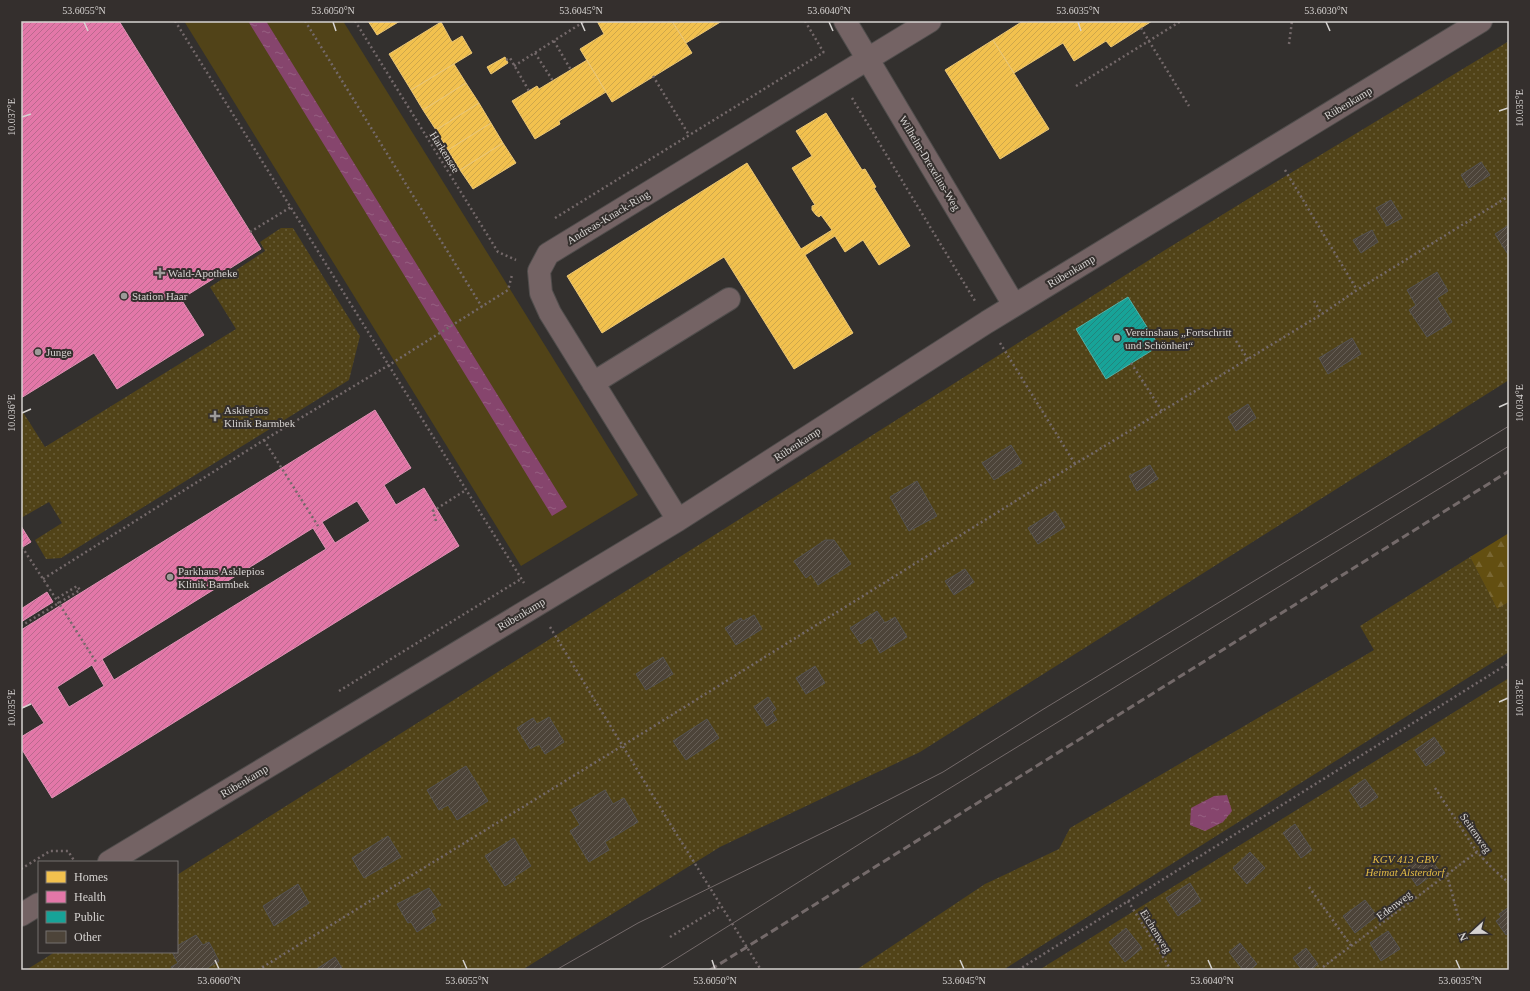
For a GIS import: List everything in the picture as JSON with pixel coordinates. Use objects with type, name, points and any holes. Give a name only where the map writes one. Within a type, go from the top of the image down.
[{"type":"street","name":"Wilhelm-Drexelius-Weg","points":[[845,21],[1014,305]]},
{"type":"street","name":"Andreas-Knack-Ring","points":[[539,271],[548,254],[930,21]]},
{"type":"street","name":"Rübenkamp","points":[[111,861],[678,520],[1014,305],[1273,149],[1481,21]]},
{"type":"street","points":[[539,271],[541,293],[550,313],[678,520]]},
{"type":"street","points":[[593,383],[729,299]]},
{"type":"street","points":[[21,915],[38,905]]},
{"type":"path","points":[[175,21],[521,580]]},
{"type":"path","points":[[305,21],[482,306]]},
{"type":"path","name":"Harkensee","points":[[355,21],[498,252],[539,271]]},
{"type":"path","points":[[514,66],[585,21]]},
{"type":"path","points":[[805,21],[827,57]]},
{"type":"path","points":[[1076,86],[1181,21]]},
{"type":"path","points":[[1289,44],[1292,21]]},
{"type":"path","points":[[1141,28],[1188,106]]},
{"type":"path","points":[[554,41],[571,70]]},
{"type":"path","points":[[535,53],[553,81]]},
{"type":"path","points":[[506,60],[510,58],[529,91]]},
{"type":"path","points":[[653,76],[704,159]]},
{"type":"path","points":[[850,94],[987,322],[1075,464]]},
{"type":"path","points":[[1273,149],[1357,290]]},
{"type":"path","points":[[258,970],[622,746],[1075,464],[1322,314],[1357,290],[1509,196]]},
{"type":"path","points":[[250,232],[291,207]]},
{"type":"path","points":[[44,579],[264,440],[389,365],[508,290],[514,268]]},
{"type":"path","points":[[1314,301],[1322,314]]},
{"type":"path","points":[[1236,341],[1248,359]]},
{"type":"path","points":[[1132,363],[1162,411]]},
{"type":"path","points":[[264,440],[318,526]]},
{"type":"path","points":[[436,521],[433,511],[466,490]]},
{"type":"path","points":[[22,547],[96,662]]},
{"type":"path","points":[[21,626],[80,590],[77,586],[56,599]]},
{"type":"path","points":[[548,625],[760,970]]},
{"type":"path","points":[[1018,970],[1509,663]]},
{"type":"path","name":"Seitenweg","points":[[1435,788],[1478,852],[1492,868],[1509,883]]},
{"type":"path","points":[[21,869],[50,851],[68,851],[74,861]]},
{"type":"path","name":"Edenweg","points":[[1319,970],[1478,852]]},
{"type":"path","points":[[1447,876],[1460,923]]},
{"type":"path","points":[[1309,887],[1352,946]]},
{"type":"path","name":"Eichenweg","points":[[1128,901],[1172,970]]},
{"type":"path","points":[[670,937],[721,906]]},
{"type":"green space","points":[[184,21],[343,21],[638,495],[521,566]]},
{"type":"green space","points":[[1509,41],[1509,380],[920,752],[720,847],[522,970],[26,970],[53,953],[178,953],[178,874],[1165,250]]},
{"type":"green space","points":[[281,228],[293,228],[360,336],[349,380],[61,558],[46,559],[35,540],[62,523],[49,502],[21,518],[21,409],[45,447],[236,329],[210,287],[265,251],[260,242]]},
{"type":"green space","points":[[1509,533],[1509,602],[1497,609],[1470,557]]},
{"type":"green space","points":[[1470,557],[1497,609],[1509,602],[1509,652],[1003,970],[856,970],[985,884],[1059,849],[1070,828],[1374,650],[1360,626]]},
{"type":"green space","name":"KGV 413 GBV Heimat Alsterdorf","points":[[1509,678],[1509,970],[1039,970]]},
{"type":"water","points":[[248,21],[266,21],[567,507],[552,516]]},
{"type":"water","points":[[1227,795],[1232,811],[1223,822],[1205,831],[1190,825],[1191,808],[1214,796]]},
{"type":"building: Homes","points":[[368,21],[400,21],[377,35]]},
{"type":"building: Homes","points":[[597,21],[672,21],[692,53],[612,102],[580,49],[604,34]]},
{"type":"building: Homes","points":[[672,21],[722,21],[686,43]]},
{"type":"building: Homes","points":[[1023,21],[1152,21],[1111,47],[1106,41],[1074,61],[1063,43],[1014,73],[993,40]]},
{"type":"building: Homes","points":[[441,22],[452,42],[462,36],[472,53],[411,90],[389,54]]},
{"type":"building: Homes","points":[[993,40],[1049,129],[1000,159],[945,70]]},
{"type":"building: Homes","points":[[505,57],[508,63],[491,74],[487,67]]},
{"type":"building: Homes","points":[[587,60],[606,92],[559,121],[560,124],[535,139],[512,101],[537,86],[539,89]]},
{"type":"building: Homes","points":[[454,64],[466,83],[423,110],[411,90]]},
{"type":"building: Homes","points":[[466,83],[479,103],[436,130],[423,110]]},
{"type":"building: Homes","points":[[479,103],[491,123],[448,150],[436,130]]},
{"type":"building: Homes","points":[[826,113],[862,170],[865,169],[876,187],[874,188],[910,246],[879,265],[863,240],[845,252],[835,236],[805,255],[853,333],[794,369],[724,257],[602,333],[567,276],[747,163],[801,249],[832,230],[821,215],[819,217],[812,210],[812,206],[815,205],[792,168],[812,156],[796,131]]},
{"type":"building: Homes","points":[[491,123],[503,143],[460,170],[448,150]]},
{"type":"building: Homes","points":[[503,143],[516,163],[473,189],[460,170]]},
{"type":"building: Health","points":[[21,21],[119,21],[261,249],[181,299],[204,335],[117,389],[94,353],[21,398]]},
{"type":"building: Health","name":"Parkhaus Asklepios Klinik Barmbek","points":[[375,410],[411,468],[384,485],[396,505],[424,488],[459,546],[52,798],[21,748],[21,737],[44,723],[31,703],[21,709],[21,630]],"holes":[[[357,501],[370,521],[335,543],[322,522]],[[313,528],[326,549],[114,680],[102,659]],[[92,665],[104,686],[69,707],[57,687]]]},
{"type":"building: Health","points":[[21,526],[31,542],[21,548]]},
{"type":"building: Health","points":[[47,592],[53,602],[21,622],[21,609]]},
{"type":"building: Public","name":"Vereinshaus „Fortschritt und Schönheit“","points":[[1128,297],[1159,346],[1106,379],[1076,329]]},
{"type":"building: Other","points":[[1481,162],[1490,175],[1469,188],[1461,175]]},
{"type":"building: Other","points":[[1391,200],[1402,218],[1387,226],[1376,208]]},
{"type":"building: Other","points":[[1509,225],[1509,256],[1495,234]]},
{"type":"building: Other","points":[[1372,230],[1378,242],[1361,253],[1353,240]]},
{"type":"building: Other","points":[[1437,272],[1448,291],[1437,298],[1452,322],[1427,337],[1409,310],[1416,305],[1407,290]]},
{"type":"building: Other","points":[[1352,338],[1361,354],[1328,374],[1319,358]]},
{"type":"building: Other","points":[[1248,404],[1256,418],[1236,431],[1228,417]]},
{"type":"building: Other","points":[[1011,445],[1022,463],[994,480],[982,463]]},
{"type":"building: Other","points":[[1150,465],[1158,479],[1137,491],[1129,476]]},
{"type":"building: Other","points":[[917,481],[937,516],[909,531],[890,497]]},
{"type":"building: Other","points":[[1055,511],[1065,527],[1038,544],[1028,528]]},
{"type":"building: Other","points":[[825,540],[834,540],[851,564],[818,585],[811,574],[806,578],[794,561]]},
{"type":"building: Other","points":[[965,569],[974,582],[954,595],[945,581]]},
{"type":"building: Other","points":[[877,611],[885,623],[895,617],[907,637],[880,653],[871,637],[861,644],[850,628]]},
{"type":"building: Other","points":[[754,615],[762,629],[736,645],[725,628],[741,618],[743,621]]},
{"type":"building: Other","points":[[663,657],[673,674],[646,690],[636,674]]},
{"type":"building: Other","points":[[815,666],[825,683],[806,694],[796,678]]},
{"type":"building: Other","points":[[768,697],[776,709],[772,712],[777,720],[767,726],[754,707]]},
{"type":"building: Other","points":[[549,717],[564,742],[545,754],[539,744],[530,749],[517,728],[533,718],[537,724]]},
{"type":"building: Other","points":[[707,719],[719,738],[686,760],[673,741]]},
{"type":"building: Other","points":[[1434,737],[1445,753],[1426,766],[1415,750]]},
{"type":"building: Other","points":[[466,766],[488,801],[457,820],[448,805],[439,810],[427,790]]},
{"type":"building: Other","points":[[1365,779],[1378,797],[1361,808],[1349,790]]},
{"type":"building: Other","points":[[605,790],[613,804],[624,798],[638,822],[605,842],[609,850],[589,862],[570,831],[580,825],[571,810]]},
{"type":"building: Other","points":[[1295,824],[1312,850],[1301,858],[1283,833]]},
{"type":"building: Other","points":[[388,836],[401,857],[364,878],[352,858]]},
{"type":"building: Other","points":[[514,838],[531,866],[514,877],[516,879],[505,886],[485,856]]},
{"type":"building: Other","points":[[1250,852],[1265,868],[1247,884],[1233,868]]},
{"type":"building: Other","points":[[1426,853],[1439,870],[1417,886],[1405,869]]},
{"type":"building: Other","points":[[1190,883],[1201,901],[1178,916],[1166,898]]},
{"type":"building: Other","points":[[298,884],[309,903],[274,926],[263,906]]},
{"type":"building: Other","points":[[429,888],[441,905],[431,911],[436,920],[417,932],[411,922],[408,923],[397,904]]},
{"type":"building: Other","points":[[1365,900],[1377,916],[1355,933],[1343,916]]},
{"type":"building: Other","points":[[1509,907],[1509,932],[1506,935],[1496,921],[1501,917],[1499,914]]},
{"type":"building: Other","points":[[1126,928],[1142,948],[1125,962],[1109,942]]},
{"type":"building: Other","points":[[1388,931],[1400,949],[1381,961],[1370,943]]},
{"type":"building: Other","points":[[196,935],[203,945],[209,942],[219,961],[204,970],[173,970],[171,967],[178,963],[173,953],[178,953],[178,945]]},
{"type":"building: Other","points":[[1240,943],[1257,964],[1250,970],[1243,970],[1229,952]]},
{"type":"building: Other","points":[[1306,948],[1318,964],[1311,970],[1302,970],[1293,958]]},
{"type":"building: Other","points":[[335,957],[343,970],[315,970]]},
{"type":"tram line","points":[[556,970],[638,923],[857,816],[943,772],[1042,710],[1509,426]]},
{"type":"tram line","points":[[658,970],[906,815],[1509,446]]},
{"type":"railway","points":[[710,970],[1509,471]]},
{"type":"place","name":"Wald-Apotheke","points":[[160,273]]},
{"type":"place","name":"Station Haar","points":[[124,296]]},
{"type":"place","name":"Vereinshaus „Fortschritt und Schönheit“","points":[[1117,338]]},
{"type":"place","name":"Junge","points":[[38,352]]},
{"type":"place","name":"Asklepios Klinik Barmbek","points":[[215,416]]},
{"type":"place","name":"Parkhaus Asklepios Klinik Barmbek","points":[[170,577]]}]
